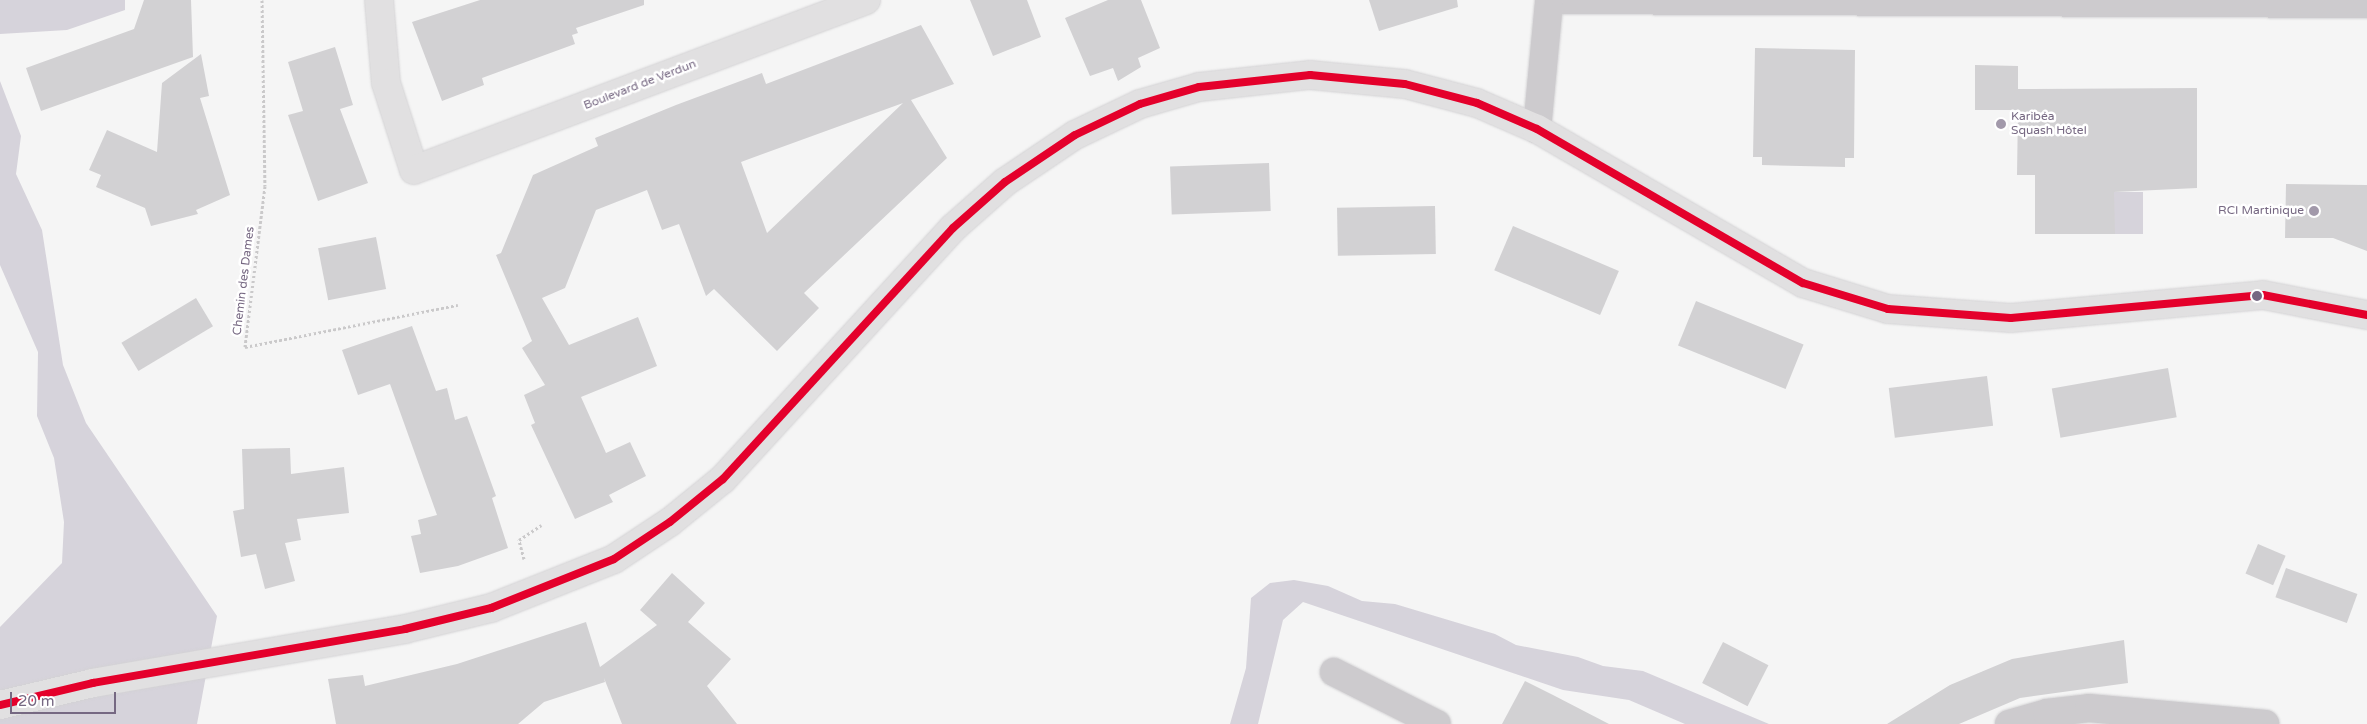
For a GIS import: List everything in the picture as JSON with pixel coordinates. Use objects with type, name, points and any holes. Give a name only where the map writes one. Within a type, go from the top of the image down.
[{"type":"main road","name":"Boulevard de Verdun","points":[[379,0],[386,83],[414,170],[866,0]]},
{"type":"main road","points":[[0,705],[92,683],[404,629],[491,608],[533,591],[564,583],[614,559],[670,522],[723,479],[953,228],[1005,182],[1075,135],[1140,104],[1199,87],[1310,75],[1406,84],[1476,103],[1537,129],[1803,283],[1888,309],[2011,318],[2263,295],[2367,314]]},
{"type":"street","points":[[1537,129],[1549,1],[2305,2],[2367,4]]},
{"type":"street","points":[[1334,672],[1437,724]]},
{"type":"street","points":[[2009,724],[2047,713],[2089,708],[2262,724]]},
{"type":"path","name":"Chemin des Dames","points":[[262,0],[265,186],[245,346],[458,305]]},
{"type":"path","points":[[533,591],[518,540],[542,525]]},
{"type":"shaded area","points":[[0,0],[125,0],[125,10],[67,30],[0,34]]},
{"type":"shaded area","points":[[0,81],[21,136],[16,174],[42,230],[63,365],[86,423],[217,616],[197,724],[0,724],[0,627],[62,563],[64,522],[54,458],[37,416],[38,352],[0,265]]},
{"type":"shaded area","points":[[2114,192],[2143,192],[2143,234],[2114,234]]},
{"type":"shaded area","points":[[1294,580],[1328,586],[1362,601],[1395,604],[1495,634],[1516,645],[1578,657],[1603,666],[1643,671],[1769,724],[1685,724],[1629,700],[1563,690],[1303,602],[1283,620],[1258,724],[1230,724],[1246,668],[1251,598],[1270,583]]},
{"type":"building","points":[[144,0],[191,0],[193,57],[41,111],[26,68],[134,29]]},
{"type":"building","points":[[480,0],[644,0],[644,5],[576,28],[578,33],[572,35],[575,44],[482,78],[484,85],[442,101],[412,22]]},
{"type":"building","points":[[970,0],[1027,0],[1041,37],[993,56]]},
{"type":"building","points":[[1108,0],[1141,0],[1160,48],[1138,58],[1141,67],[1118,81],[1113,68],[1090,76],[1065,18]]},
{"type":"building","points":[[1369,0],[1457,0],[1458,7],[1379,31]]},
{"type":"building","points":[[921,25],[954,84],[911,100],[947,158],[804,293],[819,308],[777,351],[714,289],[706,296],[679,224],[662,230],[647,190],[596,210],[565,288],[542,298],[569,345],[638,317],[657,366],[581,397],[606,453],[630,442],[646,476],[609,495],[613,502],[575,519],[531,425],[535,423],[524,395],[545,385],[522,348],[532,341],[496,255],[501,253],[533,175],[598,146],[595,138],[676,105],[762,73],[766,84]],"holes":[[[903,103],[767,233],[741,162]]]},
{"type":"building","points":[[335,47],[353,105],[340,109],[368,183],[318,201],[288,115],[303,111],[288,62]]},
{"type":"building","points":[[1755,48],[1855,50],[1854,158],[1845,158],[1845,167],[1762,165],[1762,157],[1753,157]]},
{"type":"building","points":[[201,54],[209,96],[200,98],[230,195],[196,210],[198,214],[151,226],[145,208],[96,187],[101,175],[89,170],[107,130],[157,152],[162,83]]},
{"type":"building","points":[[1975,65],[2018,66],[2018,89],[2197,88],[2197,188],[2114,192],[2115,234],[2035,234],[2035,175],[2017,175],[2018,110],[1975,110]]},
{"type":"building","points":[[1269,163],[1271,211],[1172,214],[1170,166]]},
{"type":"building","name":"RCI Martinique","points":[[2286,184],[2367,185],[2367,251],[2333,238],[2285,238]]},
{"type":"building","points":[[1435,206],[1436,254],[1338,256],[1337,208]]},
{"type":"building","points":[[1513,226],[1619,271],[1600,315],[1494,270]]},
{"type":"building","points":[[376,237],[386,289],[328,300],[318,248]]},
{"type":"building","points":[[196,298],[213,326],[138,371],[121,343]]},
{"type":"building","points":[[1696,301],[1804,344],[1786,389],[1678,346]]},
{"type":"building","points":[[412,326],[436,391],[447,388],[455,420],[467,416],[496,496],[492,498],[508,548],[458,566],[420,573],[411,536],[421,534],[418,520],[437,515],[390,384],[358,395],[342,350]]},
{"type":"building","points":[[2168,368],[2177,417],[2060,438],[2052,388]]},
{"type":"building","points":[[1987,376],[1993,426],[1895,438],[1889,388]]},
{"type":"building","points":[[290,448],[291,474],[344,467],[349,513],[297,519],[301,540],[285,543],[295,581],[265,589],[256,554],[241,557],[233,511],[244,509],[242,449]]},
{"type":"building","points":[[2258,544],[2286,556],[2273,585],[2245,573]]},
{"type":"building","points":[[2286,568],[2357,594],[2347,623],[2275,597]]},
{"type":"building","points":[[672,573],[705,603],[688,622],[731,659],[707,686],[737,724],[622,724],[604,678],[605,682],[544,702],[518,724],[336,724],[328,679],[363,675],[365,686],[457,664],[586,622],[600,667],[657,625],[640,610]]},
{"type":"building","points":[[2124,640],[2128,683],[2020,698],[1959,724],[1887,724],[1950,685],[2012,659]]},
{"type":"building","points":[[1723,642],[1768,665],[1748,706],[1702,683]]},
{"type":"building","points":[[1525,681],[1553,695],[1609,724],[1502,724]]},
{"type":"transit line","points":[[0,705],[93,683],[405,629],[491,608],[614,559],[670,522],[723,479],[953,228],[1005,182],[1075,135],[1140,104],[1199,87],[1310,75],[1405,84],[1477,103],[1537,129],[1803,283],[1888,309],[2011,318],[2263,295],[2367,315]]},
{"type":"place","name":"Karibéa Squash Hôtel","points":[[2001,124]]},
{"type":"place","name":"RCI Martinique","points":[[2314,211]]}]
